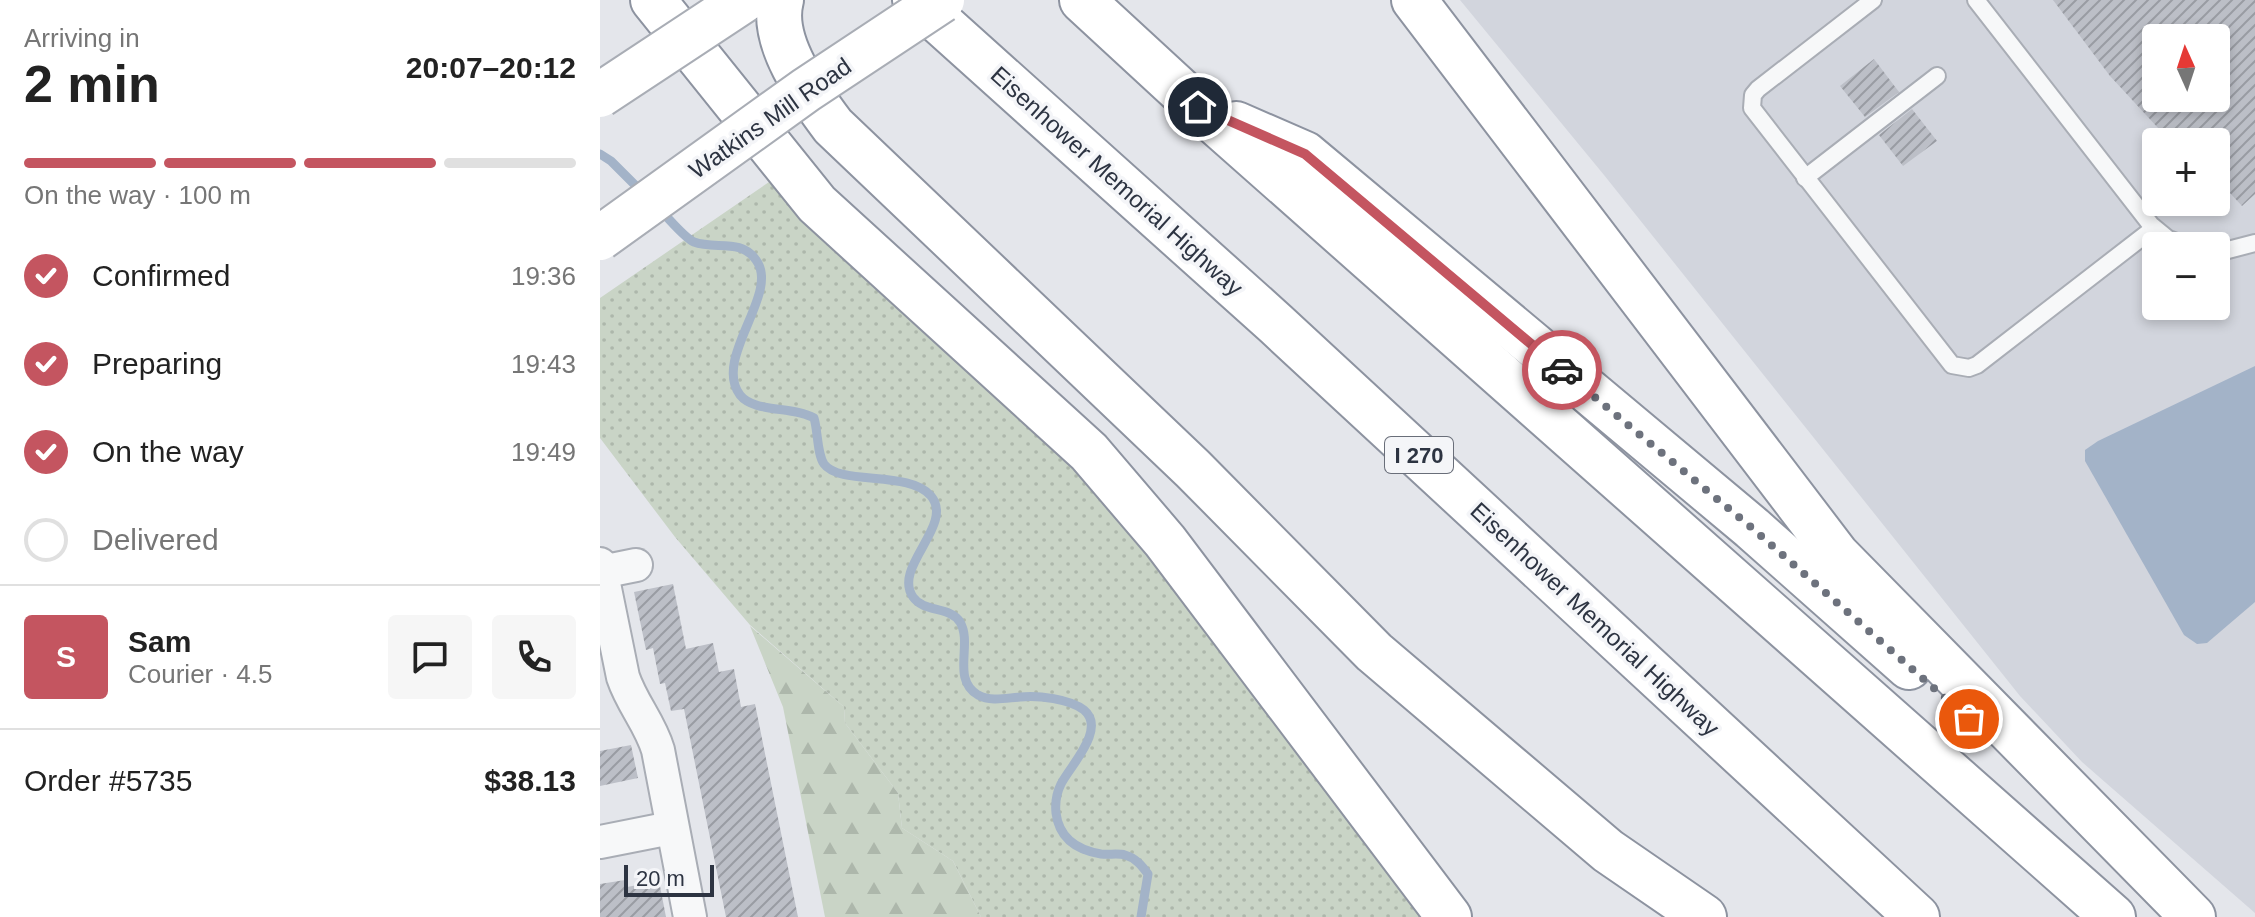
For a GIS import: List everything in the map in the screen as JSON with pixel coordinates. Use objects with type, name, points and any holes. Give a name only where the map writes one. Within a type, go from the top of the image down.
[{"type":"main road","points":[[653,0],[817,204],[1089,452],[1165,541],[1449,917]]},
{"type":"main road","points":[[600,95],[744,0]]},
{"type":"main road","points":[[781,0],[779,9],[785,46],[806,90],[833,126],[1193,469],[1374,652],[1608,851],[1704,917]]},
{"type":"main road","name":"Eisenhower Memorial Highway","points":[[915,0],[1276,324],[1917,917]]},
{"type":"main road","name":"Watkins Mill Road","points":[[600,238],[806,90],[942,0]]},
{"type":"main road","points":[[1082,0],[1198,107],[2113,917]]},
{"type":"main road","points":[[1414,0],[1837,555],[2193,917]]},
{"type":"main road","points":[[1198,107],[1305,154],[1752,528],[1945,698],[2116,841]]},
{"type":"street","points":[[636,565],[601,568],[623,677],[658,750],[690,917]]},
{"type":"street","points":[[600,842],[671,828]]},
{"type":"lane","points":[[1873,0],[1753,95],[1752,108],[1945,360],[1960,368],[1977,365],[2154,228]]},
{"type":"lane","points":[[1976,0],[2159,232]]},
{"type":"lane","points":[[1805,178],[1937,76]]},
{"type":"lane","points":[[2230,249],[2255,243]]},
{"type":"shaded area","points":[[1460,0],[2255,0],[2255,913],[2082,762],[2020,696],[1604,175]]},
{"type":"green space","points":[[772,180],[1128,515],[1428,917],[981,917],[953,861],[902,828],[898,793],[845,723],[844,707],[750,625],[675,537],[600,438],[600,298]]},
{"type":"green space","points":[[750,626],[844,707],[845,723],[898,793],[902,828],[953,861],[981,917],[825,917],[783,707]]},
{"type":"water","points":[[2255,366],[2255,602],[2207,643],[2197,644],[2184,635],[2085,461],[2085,450]]},
{"type":"building","points":[[2053,0],[2255,0],[2255,194],[2242,206],[2230,193],[2230,128],[2158,128],[2143,112],[2230,112],[2230,24],[2142,24],[2142,111],[2110,76]]},
{"type":"building","points":[[1874,59],[1899,92],[1865,117],[1840,86]]},
{"type":"building","points":[[1912,109],[1937,141],[1903,166],[1879,135]]},
{"type":"building","points":[[673,584],[686,649],[713,643],[719,672],[734,669],[741,707],[755,704],[798,917],[726,917],[684,709],[671,711],[665,683],[660,684],[653,648],[646,650],[634,592]]},
{"type":"building","points":[[631,745],[638,778],[600,786],[600,751]]},
{"type":"building","points":[[625,880],[627,887],[659,881],[666,917],[600,917],[600,884]]},
{"type":"waterway","points":[[600,154],[642,192]]},
{"type":"waterway","points":[[658,208],[690,240],[743,249],[756,260],[761,274],[760,290],[734,363],[734,380],[740,395],[746,401],[764,407],[814,418],[822,460],[832,471],[908,483],[931,496],[936,507],[935,520],[910,573],[909,585],[918,602],[950,614],[960,622],[964,640],[964,671],[970,688],[988,698],[1054,699],[1078,706],[1090,718],[1089,737],[1058,791],[1058,822],[1065,836],[1077,846],[1101,854],[1125,855],[1141,865],[1148,874],[1141,917]]},
{"type":"way so far","points":[[1562,370],[1752,528],[1969,719]]},
{"type":"route","points":[[1198,107],[1305,154],[1562,370]]}]
